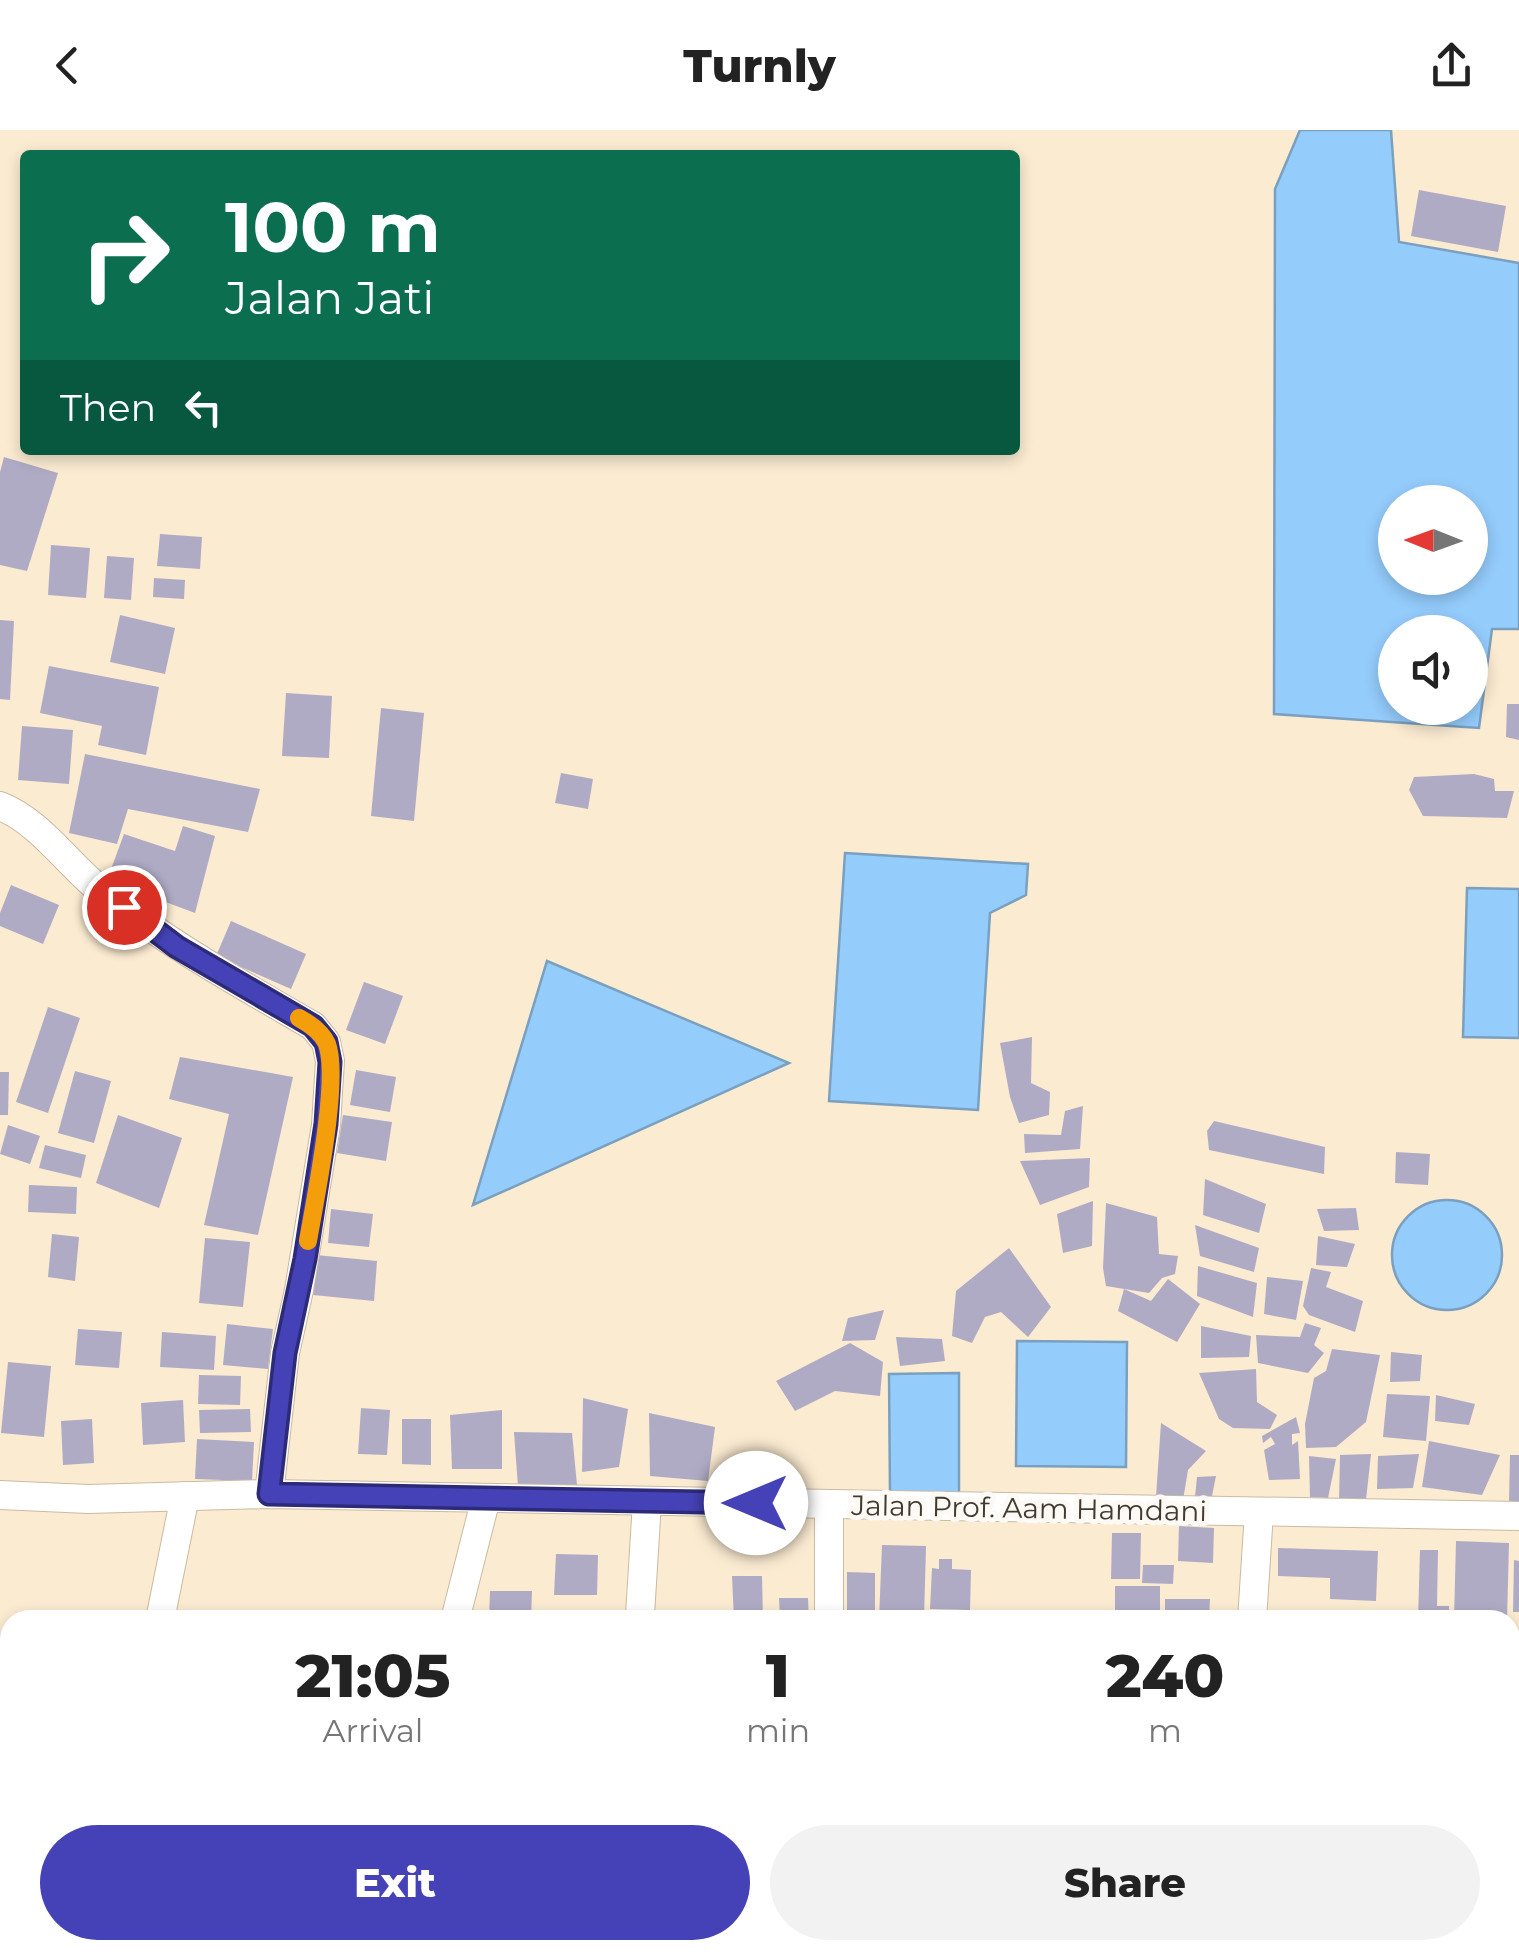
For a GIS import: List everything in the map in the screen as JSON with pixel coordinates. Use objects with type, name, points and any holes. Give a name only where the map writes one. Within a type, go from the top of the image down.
[{"type":"street","points":[[0,806],[24,819],[97,888],[177,947],[313,1026],[326,1042],[330,1062],[326,1124],[285,1353],[269,1494]]},
{"type":"street","name":"Jalan Prof. Aam Hamdani","points":[[0,1496],[88,1499],[269,1494],[1519,1516]]},
{"type":"street","points":[[162,1610],[185,1496]]},
{"type":"street","points":[[458,1610],[486,1498]]},
{"type":"street","points":[[640,1610],[647,1502]]},
{"type":"street","points":[[829,1504],[829,1610]]},
{"type":"street","points":[[1253,1610],[1259,1512]]},
{"type":"water","points":[[1300,130],[1391,130],[1399,242],[1519,263],[1519,629],[1492,629],[1488,659],[1488,615],[1378,615],[1378,721],[1274,714],[1275,189]]},
{"type":"water","points":[[1435,725],[1479,725],[1479,728]]},
{"type":"water","points":[[845,853],[1028,864],[1026,895],[990,913],[978,1110],[829,1101]]},
{"type":"water","points":[[1467,888],[1519,889],[1519,1038],[1463,1037]]},
{"type":"water","points":[[547,961],[789,1063],[473,1205]]},
{"type":"water","points":[[1447,1200],[1468,1204],[1486,1216],[1498,1234],[1502,1255],[1498,1276],[1486,1294],[1468,1306],[1447,1310],[1426,1306],[1408,1294],[1396,1276],[1392,1255],[1396,1234],[1408,1216],[1426,1204]]},
{"type":"water","points":[[1017,1341],[1127,1342],[1126,1467],[1016,1466]]},
{"type":"water","points":[[959,1373],[959,1494],[890,1494],[889,1374]]},
{"type":"building","points":[[1419,190],[1506,206],[1498,252],[1411,236]]},
{"type":"building","points":[[4,457],[58,473],[27,571],[0,565],[0,472]]},
{"type":"building","points":[[160,534],[202,537],[200,569],[157,566]]},
{"type":"building","points":[[51,545],[90,548],[86,598],[48,595]]},
{"type":"building","points":[[107,556],[134,558],[131,600],[104,598]]},
{"type":"building","points":[[154,578],[185,580],[184,599],[153,597]]},
{"type":"building","points":[[120,615],[175,628],[165,674],[110,662]]},
{"type":"building","points":[[0,620],[14,621],[10,700],[0,699]]},
{"type":"building","points":[[49,666],[159,687],[146,755],[98,745],[102,726],[40,713]]},
{"type":"building","points":[[286,693],[332,696],[329,758],[282,756]]},
{"type":"building","points":[[1507,704],[1519,704],[1519,740],[1506,737]]},
{"type":"building","points":[[381,708],[424,713],[414,821],[371,816]]},
{"type":"building","points":[[22,726],[73,730],[69,784],[18,780]]},
{"type":"building","points":[[85,754],[260,789],[248,832],[128,809],[117,844],[69,833]]},
{"type":"building","points":[[561,773],[593,779],[588,809],[555,803]]},
{"type":"building","points":[[1474,774],[1494,779],[1495,791],[1514,791],[1507,818],[1423,816],[1409,790],[1414,777]]},
{"type":"building","points":[[183,826],[215,836],[195,913],[107,880],[124,834],[175,851]]},
{"type":"building","points":[[11,885],[59,905],[43,944],[0,926],[0,913]]},
{"type":"building","points":[[231,921],[306,954],[291,989],[216,956]]},
{"type":"building","points":[[364,982],[403,996],[385,1044],[346,1030]]},
{"type":"building","points":[[48,1007],[80,1018],[48,1113],[16,1102]]},
{"type":"building","points":[[1032,1037],[1031,1083],[1050,1092],[1049,1115],[1019,1123],[1000,1043]]},
{"type":"building","points":[[180,1057],[293,1077],[258,1235],[204,1225],[229,1114],[169,1099]]},
{"type":"building","points":[[356,1070],[396,1077],[390,1112],[350,1105]]},
{"type":"building","points":[[75,1071],[111,1081],[94,1143],[58,1133]]},
{"type":"building","points":[[0,1072],[9,1072],[8,1115],[0,1115]]},
{"type":"building","points":[[1083,1106],[1080,1149],[1025,1153],[1024,1134],[1061,1135],[1065,1111]]},
{"type":"building","points":[[118,1115],[182,1138],[159,1208],[96,1183]]},
{"type":"building","points":[[343,1115],[392,1122],[386,1161],[337,1153]]},
{"type":"building","points":[[1214,1121],[1325,1147],[1324,1174],[1209,1150],[1207,1131]]},
{"type":"building","points":[[8,1125],[40,1136],[30,1164],[0,1154]]},
{"type":"building","points":[[45,1145],[86,1155],[81,1178],[39,1168]]},
{"type":"building","points":[[1396,1152],[1430,1154],[1428,1185],[1395,1183]]},
{"type":"building","points":[[1090,1158],[1089,1187],[1040,1205],[1020,1161]]},
{"type":"building","points":[[1205,1179],[1266,1204],[1259,1233],[1203,1215]]},
{"type":"building","points":[[29,1185],[77,1187],[76,1214],[28,1212]]},
{"type":"building","points":[[1093,1201],[1092,1246],[1063,1253],[1057,1214]]},
{"type":"building","points":[[1106,1203],[1157,1217],[1159,1254],[1178,1256],[1175,1274],[1162,1278],[1149,1293],[1106,1286]]},
{"type":"building","points":[[1356,1208],[1359,1230],[1324,1231],[1317,1209]]},
{"type":"building","points":[[331,1209],[373,1214],[369,1247],[328,1243]]},
{"type":"building","points":[[1195,1225],[1259,1248],[1254,1272],[1200,1256]]},
{"type":"building","points":[[52,1234],[79,1237],[75,1281],[48,1277]]},
{"type":"building","points":[[1318,1236],[1355,1244],[1347,1267],[1316,1265]]},
{"type":"building","points":[[205,1238],[250,1242],[243,1307],[199,1303]]},
{"type":"building","points":[[1009,1248],[1051,1307],[1028,1337],[1001,1312],[985,1317],[972,1343],[952,1336],[956,1291]]},
{"type":"building","points":[[316,1255],[377,1261],[374,1301],[313,1295]]},
{"type":"building","points":[[1198,1266],[1257,1283],[1253,1317],[1197,1296]]},
{"type":"building","points":[[1311,1268],[1331,1272],[1326,1287],[1363,1301],[1355,1332],[1309,1315],[1303,1306]]},
{"type":"building","points":[[1267,1277],[1303,1281],[1296,1320],[1264,1314]]},
{"type":"building","points":[[1168,1279],[1200,1304],[1177,1342],[1118,1311],[1124,1289],[1151,1301]]},
{"type":"building","points":[[884,1310],[875,1340],[842,1341],[848,1318]]},
{"type":"building","points":[[1305,1323],[1321,1328],[1314,1345],[1324,1353],[1308,1373],[1258,1363],[1256,1335],[1300,1337]]},
{"type":"building","points":[[227,1324],[273,1329],[268,1369],[223,1365]]},
{"type":"building","points":[[1201,1326],[1251,1336],[1249,1357],[1201,1358]]},
{"type":"building","points":[[78,1329],[122,1332],[119,1368],[75,1365]]},
{"type":"building","points":[[162,1332],[216,1336],[214,1370],[160,1367]]},
{"type":"building","points":[[896,1337],[942,1339],[945,1361],[900,1366]]},
{"type":"building","points":[[850,1343],[883,1362],[880,1396],[835,1391],[795,1411],[776,1381]]},
{"type":"building","points":[[1332,1349],[1380,1355],[1366,1422],[1336,1447],[1306,1448],[1305,1424],[1314,1378],[1326,1371]]},
{"type":"building","points":[[1391,1352],[1422,1355],[1420,1381],[1390,1382]]},
{"type":"building","points":[[8,1362],[51,1366],[44,1437],[1,1433]]},
{"type":"building","points":[[1256,1369],[1257,1402],[1277,1415],[1270,1429],[1233,1428],[1219,1419],[1199,1373]]},
{"type":"building","points":[[199,1375],[241,1376],[240,1405],[198,1404]]},
{"type":"building","points":[[1387,1394],[1430,1396],[1426,1441],[1383,1437]]},
{"type":"building","points":[[1436,1395],[1475,1404],[1469,1425],[1435,1421]]},
{"type":"building","points":[[583,1398],[628,1409],[619,1467],[582,1472]]},
{"type":"building","points":[[183,1400],[185,1442],[143,1445],[141,1403]]},
{"type":"building","points":[[361,1408],[390,1410],[387,1455],[358,1454]]},
{"type":"building","points":[[250,1409],[251,1432],[200,1433],[199,1410]]},
{"type":"building","points":[[502,1410],[502,1469],[452,1469],[450,1415]]},
{"type":"building","points":[[649,1413],[715,1427],[708,1481],[650,1476]]},
{"type":"building","points":[[1296,1417],[1300,1433],[1292,1434],[1292,1445],[1298,1441],[1300,1479],[1269,1480],[1264,1450],[1275,1444],[1271,1437],[1263,1443],[1262,1436]]},
{"type":"building","points":[[92,1419],[94,1463],[63,1465],[61,1421]]},
{"type":"building","points":[[402,1419],[431,1419],[431,1465],[402,1464]]},
{"type":"building","points":[[1161,1423],[1206,1451],[1188,1470],[1183,1500],[1156,1497]]},
{"type":"building","points":[[514,1432],[572,1433],[577,1485],[518,1487]]},
{"type":"building","points":[[197,1439],[254,1442],[252,1481],[195,1479]]},
{"type":"building","points":[[1429,1441],[1500,1455],[1482,1495],[1422,1487]]},
{"type":"building","points":[[1371,1454],[1366,1500],[1339,1503],[1340,1455]]},
{"type":"building","points":[[1419,1454],[1413,1488],[1377,1489],[1378,1456]]},
{"type":"building","points":[[1510,1455],[1519,1455],[1519,1502],[1509,1502]]},
{"type":"building","points":[[1309,1456],[1336,1459],[1328,1498],[1310,1497]]},
{"type":"building","points":[[1216,1476],[1212,1496],[1195,1497],[1197,1477]]},
{"type":"building","points":[[1179,1526],[1214,1528],[1213,1563],[1178,1561]]},
{"type":"building","points":[[1112,1533],[1141,1533],[1140,1579],[1111,1579]]},
{"type":"building","points":[[1456,1541],[1509,1543],[1507,1610],[1454,1610]]},
{"type":"building","points":[[882,1545],[926,1546],[924,1610],[879,1610]]},
{"type":"building","points":[[1278,1548],[1378,1551],[1376,1601],[1330,1599],[1330,1578],[1278,1576]]},
{"type":"building","points":[[1420,1550],[1438,1550],[1437,1606],[1449,1606],[1449,1610],[1418,1610]]},
{"type":"building","points":[[556,1554],[598,1555],[597,1595],[554,1595]]},
{"type":"building","points":[[939,1559],[952,1559],[952,1569],[971,1570],[970,1610],[930,1609],[932,1568],[939,1569]]},
{"type":"building","points":[[1514,1560],[1519,1561],[1519,1610],[1513,1610]]},
{"type":"building","points":[[1143,1565],[1174,1565],[1173,1584],[1142,1583]]},
{"type":"building","points":[[847,1572],[875,1573],[875,1610],[847,1610]]},
{"type":"building","points":[[732,1576],[762,1576],[763,1610],[734,1610]]},
{"type":"building","points":[[1115,1586],[1160,1586],[1160,1610],[1115,1610]]},
{"type":"building","points":[[490,1591],[532,1591],[531,1610],[489,1610]]},
{"type":"building","points":[[779,1598],[808,1598],[809,1610],[780,1610]]},
{"type":"building","points":[[1165,1599],[1210,1599],[1209,1610],[1165,1610]]},
{"type":"slow traffic","points":[[299,1018],[313,1026],[326,1042],[330,1062],[326,1124],[308,1241]]},
{"type":"route","points":[[124,907],[177,947],[313,1026],[326,1042],[330,1062],[326,1124],[305,1259],[285,1353],[269,1494],[756,1503]]}]
